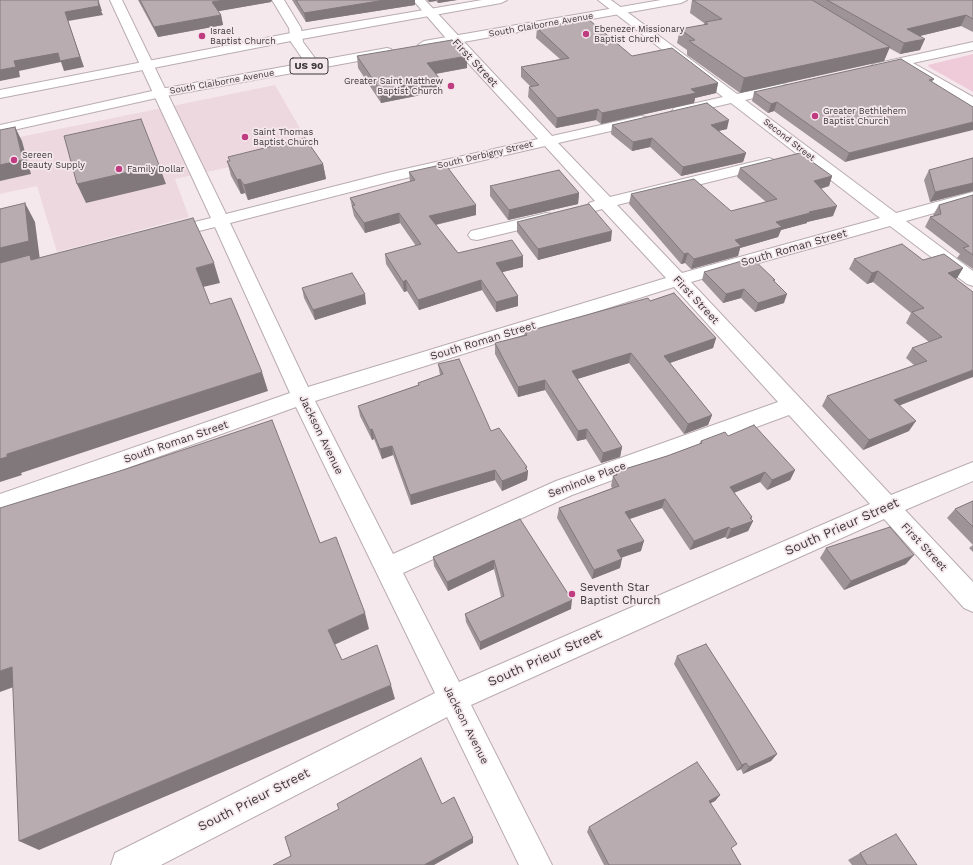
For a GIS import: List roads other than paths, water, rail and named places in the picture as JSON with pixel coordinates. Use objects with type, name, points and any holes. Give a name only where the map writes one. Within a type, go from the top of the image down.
[{"type":"street","name":"Jackson Avenue","points":[[116,0],[221,219],[302,397],[536,865]]},
{"type":"street","points":[[278,0],[295,28],[298,42],[314,66]]},
{"type":"street","points":[[0,94],[296,36],[424,6],[501,0]]},
{"type":"street","name":"Second Street","points":[[604,0],[973,280]]},
{"type":"street","name":"South Claiborne Avenue","points":[[0,129],[161,94],[681,0]]},
{"type":"street","name":"First Street","points":[[424,6],[453,40],[678,280],[973,600]]},
{"type":"street","points":[[864,70],[973,46]]},
{"type":"street","points":[[888,54],[973,103]]},
{"type":"street","points":[[668,114],[796,85]]},
{"type":"street","name":"South Derbigny Street","points":[[156,237],[221,219],[547,140],[653,117]]},
{"type":"street","points":[[477,235],[806,154]]},
{"type":"street","name":"South Roman Street","points":[[0,504],[302,397],[678,280],[973,197]]},
{"type":"street","name":"Seminole Place","points":[[387,569],[564,488],[793,405]]},
{"type":"street","name":"South Prieur Street","points":[[127,865],[453,699],[887,507],[973,471]]},
{"type":"place","name":"Ebenezer Missionary Baptist Church","points":[[586,34]]},
{"type":"place","name":"Israel Baptist Church","points":[[202,36]]},
{"type":"place","name":"Greater Saint Matthew Baptist Church","points":[[451,86]]},
{"type":"place","name":"Greater Bethlehem Baptist Church","points":[[815,116]]},
{"type":"place","name":"Saint Thomas Baptist Church","points":[[245,137]]},
{"type":"place","name":"Sereen Beauty Supply","points":[[14,160]]},
{"type":"place","name":"Family Dollar","points":[[119,169]]},
{"type":"place","name":"Seventh Star Baptist Church","points":[[572,594]]}]
